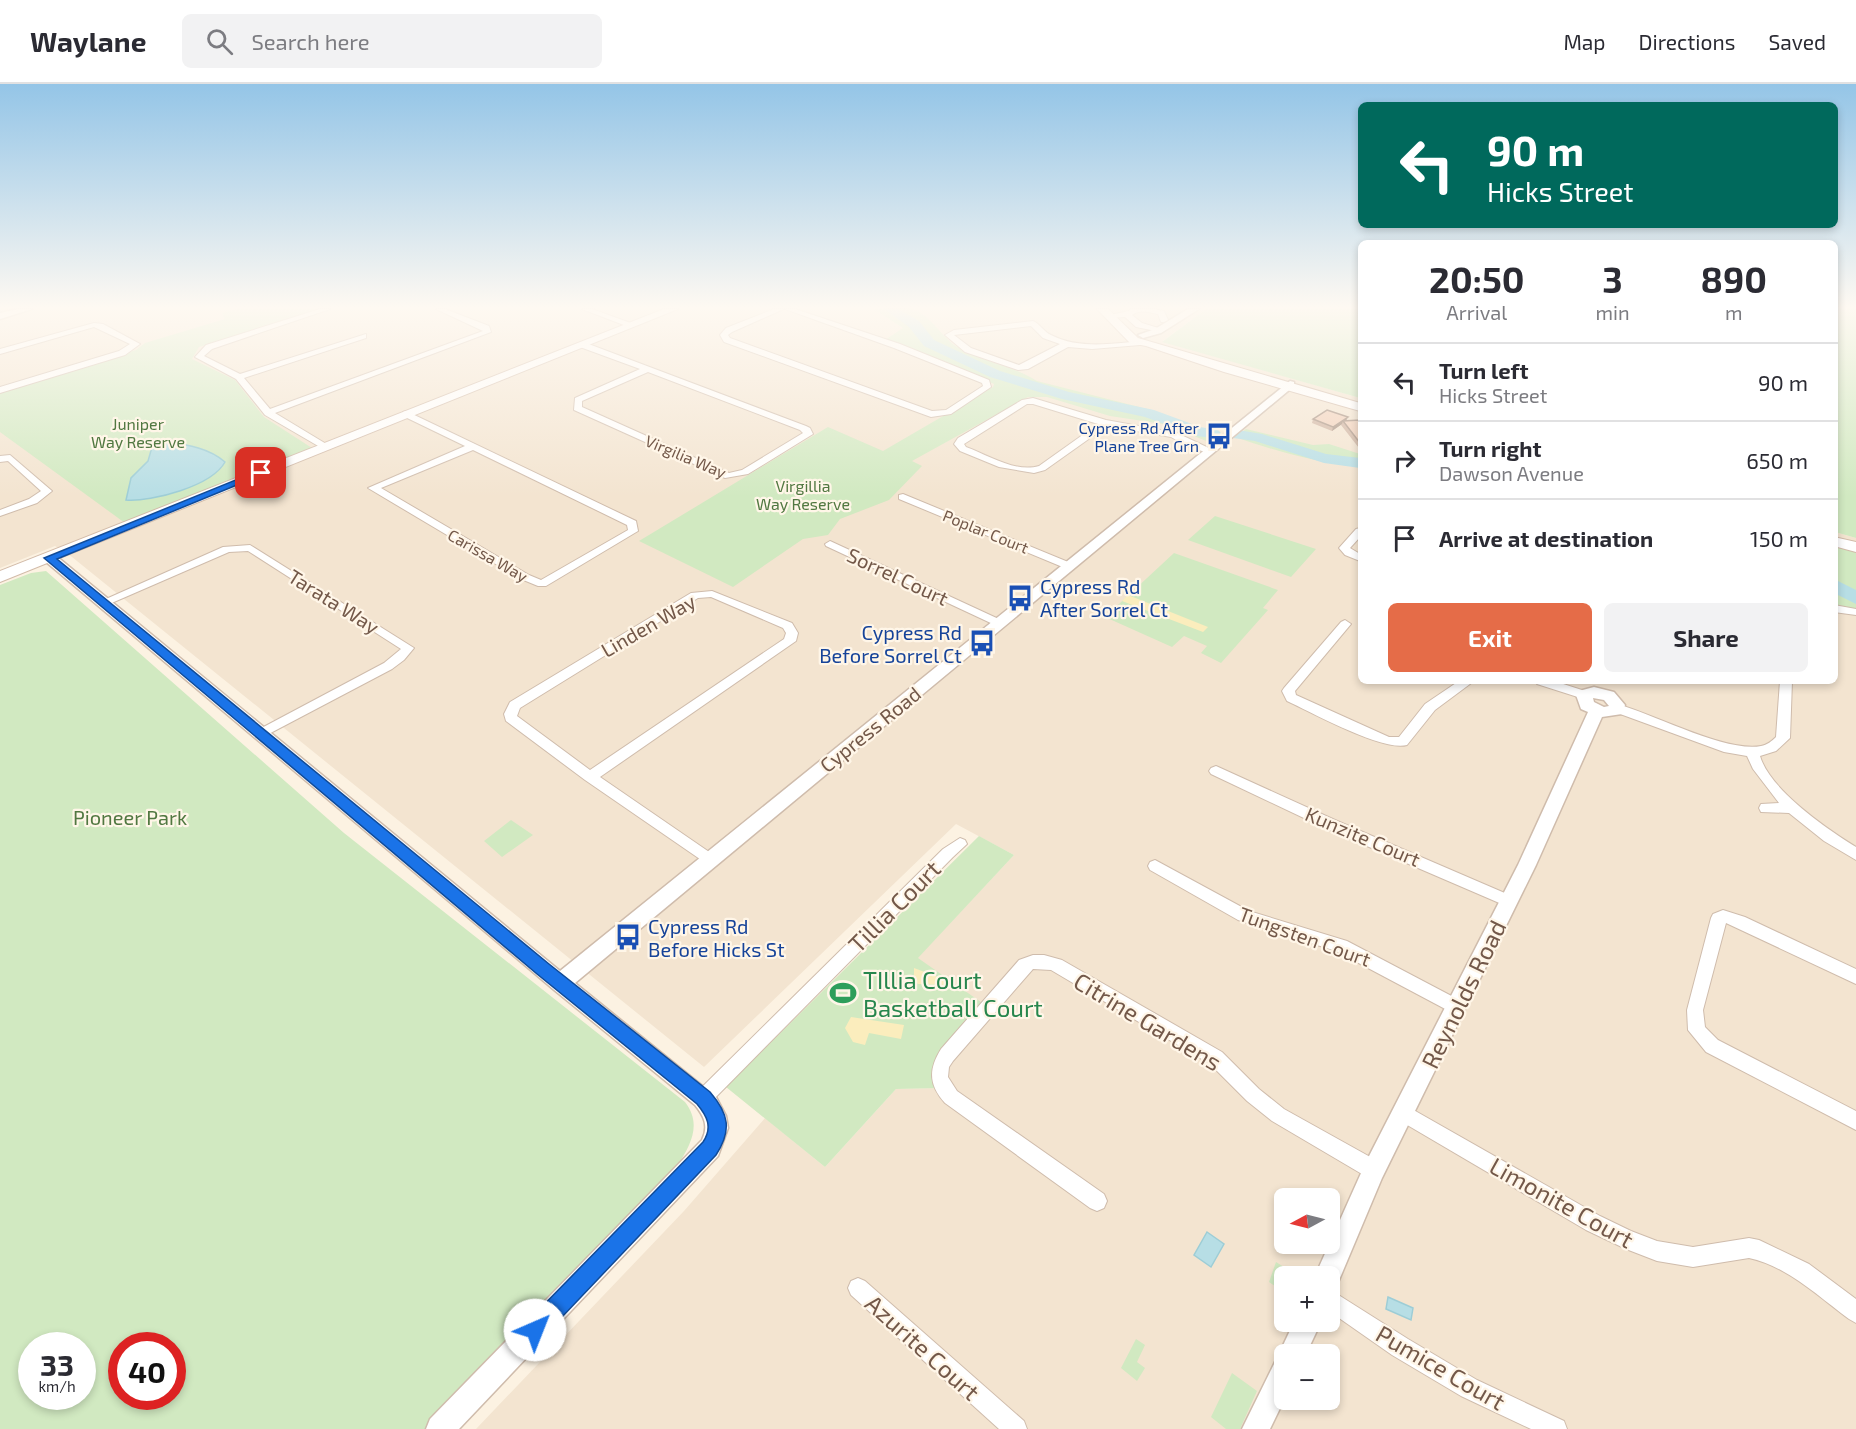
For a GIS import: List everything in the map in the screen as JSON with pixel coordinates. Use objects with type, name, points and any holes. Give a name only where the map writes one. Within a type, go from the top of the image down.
[{"type":"main road","points":[[0,577],[514,372]]},
{"type":"main road","points":[[1254,372],[1288,385],[1358,405]]},
{"type":"main road","points":[[1838,542],[1856,547]]},
{"type":"street","points":[[0,390],[60,372]]},
{"type":"street","points":[[229,372],[239,377],[267,413],[325,447]]},
{"type":"street","points":[[239,377],[255,372]]},
{"type":"street","points":[[267,413],[379,372]]},
{"type":"street","name":"Virgilia Way","points":[[642,372],[578,400],[577,408],[728,476],[745,472],[808,434],[806,429],[655,372]]},
{"type":"street","points":[[815,372],[931,414],[948,412],[987,387],[986,382],[961,372]]},
{"type":"street","name":"Cypress Road","points":[[560,983],[1288,385]]},
{"type":"street","points":[[1105,423],[1042,468],[1032,472],[1023,471],[963,449],[959,444],[961,440],[1029,401],[1038,401],[1105,423],[1169,434],[1208,450]]},
{"type":"street","name":"Carissa Way","points":[[406,414],[474,446],[632,522],[633,531],[542,584],[525,577],[373,488],[474,446]]},
{"type":"street","points":[[0,513],[33,501],[47,491],[10,458],[2,457]]},
{"type":"street","name":"Poplar Court","points":[[903,497],[1069,566]]},
{"type":"street","points":[[1358,533],[1344,548],[1358,557]]},
{"type":"street","name":"Sorrel Court","points":[[830,544],[999,623]]},
{"type":"street","name":"Tarata Way","points":[[103,603],[227,549],[244,547],[250,548],[408,648],[388,666],[261,734]]},
{"type":"street","points":[[50,558],[713,1108],[718,1122],[716,1138],[710,1148],[440,1429]]},
{"type":"street","name":"Linden Way","points":[[590,777],[790,641],[792,633],[788,626],[712,594],[695,595],[514,705],[510,714],[511,718],[590,777],[710,860]]},
{"type":"street","points":[[1838,609],[1856,612]]},
{"type":"street","points":[[1345,624],[1288,691],[1291,698],[1398,743],[1406,740],[1416,722],[1430,707],[1464,684]]},
{"type":"street","points":[[1550,684],[1708,742],[1729,749],[1753,752],[1766,751],[1778,746],[1783,738],[1786,684]]},
{"type":"street","name":"Reynolds Road","points":[[1332,1266],[1374,1170],[1509,901],[1602,702],[1613,684]]},
{"type":"street","points":[[1753,752],[1755,763],[1793,808],[1814,826],[1856,854]]},
{"type":"street","name":"Kunzite Court","points":[[1216,771],[1330,824],[1509,901]]},
{"type":"street","points":[[1766,808],[1793,808]]},
{"type":"street","name":"Tillia Court","points":[[703,1098],[948,853],[960,844]]},
{"type":"street","name":"Tungsten Court","points":[[1155,866],[1244,916],[1341,946],[1455,1006]]},
{"type":"street","points":[[1856,977],[1739,921],[1723,916],[1719,918],[1695,1010],[1697,1030],[1712,1046],[1856,1121]]},
{"type":"street","name":"Citrine Gardens","points":[[1097,1201],[951,1097],[939,1082],[939,1067],[947,1055],[1025,964],[1030,962],[1043,961],[1056,965],[1216,1058],[1253,1095],[1285,1120],[1374,1170]]},
{"type":"street","name":"Limonite Court","points":[[1403,1113],[1583,1217],[1626,1239],[1657,1251],[1693,1257],[1749,1248],[1760,1250],[1802,1271],[1856,1312]]},
{"type":"street","name":"Azurite Court","points":[[858,1288],[1016,1429]]},
{"type":"street","name":"Pumice Court","points":[[1340,1306],[1400,1347],[1469,1388],[1556,1429]]},
{"type":"street","points":[[1256,1429],[1274,1392]]},
{"type":"shaded area","points":[[0,372],[1269,372],[1358,397],[1358,684],[1838,684],[1838,533],[1856,538],[1856,1429],[476,1429],[684,1211],[765,1118],[825,1167],[896,1089],[942,1088],[917,958],[1014,855],[956,824],[704,1067],[72,557],[55,546],[0,568]]},
{"type":"green space","name":"Juniper Way Reserve","points":[[67,372],[218,372],[235,380],[264,417],[312,448],[125,523],[0,432],[0,393]]},
{"type":"green space","name":"Virgillia Way Reserve","points":[[964,372],[1019,372],[1037,381],[1155,411],[1215,438],[1209,442],[1163,424],[1110,416],[1047,397],[1028,397],[912,461],[922,466],[889,500],[840,519],[828,535],[803,539],[733,587],[639,541],[828,427],[883,451],[993,387],[994,384]]},
{"type":"green space","points":[[1267,372],[1358,372],[1358,397]]},
{"type":"green space","points":[[1838,372],[1856,372],[1856,538],[1838,533]]},
{"type":"green space","points":[[1246,429],[1313,445],[1329,444],[1358,453],[1358,467],[1297,456],[1235,437]]},
{"type":"green space","points":[[1215,516],[1316,549],[1291,577],[1188,540]]},
{"type":"green space","points":[[1838,542],[1856,547],[1856,612],[1838,606]]},
{"type":"green space","points":[[1174,553],[1278,590],[1263,608],[1268,610],[1221,663],[1201,653],[1207,646],[1184,636],[1172,647],[1105,617]]},
{"type":"green space","name":"Pioneer Park","points":[[46,571],[344,833],[685,1102],[690,1110],[694,1126],[693,1134],[678,1165],[428,1429],[0,1429],[0,585],[31,573]]},
{"type":"green space","points":[[511,820],[533,835],[502,857],[484,841]]},
{"type":"green space","points":[[979,836],[1014,855],[918,958],[988,1007],[947,1055],[943,1088],[896,1089],[825,1167],[726,1087]]},
{"type":"green space","points":[[1274,1268],[1274,1285],[1269,1282]]},
{"type":"green space","points":[[1136,1339],[1145,1345],[1137,1362],[1145,1368],[1137,1381],[1121,1368]]},
{"type":"green space","points":[[1232,1373],[1257,1391],[1240,1429],[1226,1429],[1211,1417]]},
{"type":"sand","points":[[1128,595],[1208,627],[1203,632],[1122,601]]},
{"type":"sand","points":[[914,968],[946,980],[949,985],[918,984],[914,981]]},
{"type":"sand","points":[[851,1017],[904,1025],[901,1039],[869,1033],[865,1045],[853,1042],[845,1028]]},
{"type":"water","points":[[168,442],[205,450],[225,462],[208,478],[180,491],[151,498],[126,500],[131,478],[148,461],[152,447]]},
{"type":"water","points":[[1207,1232],[1224,1244],[1211,1267],[1194,1255]]},
{"type":"water","points":[[1388,1297],[1413,1308],[1411,1320],[1386,1309]]},
{"type":"building","points":[[1327,410],[1348,417],[1333,427],[1313,419]]},
{"type":"building","points":[[1358,420],[1358,440],[1343,421]]},
{"type":"waterway","points":[[990,372],[1026,385],[1149,413],[1197,431],[1213,433]]},
{"type":"waterway","points":[[1238,435],[1257,437],[1324,458],[1358,463]]},
{"type":"waterway","points":[[1838,587],[1856,598]]},
{"type":"place","name":"Cypress Rd After Plane Tree Grn","points":[[1219,436]]},
{"type":"place","name":"Cypress Rd After Sorrel Ct","points":[[1020,598]]},
{"type":"place","name":"Cypress Rd Before Sorrel Ct","points":[[982,643]]},
{"type":"place","name":"Cypress Rd Before Hicks St","points":[[628,937]]},
{"type":"place","name":"TIllia Court Basketball Court","points":[[843,993]]},
{"type":"route","points":[[261,473],[50,558],[543,969],[703,1098],[713,1108],[718,1122],[716,1138],[710,1148],[535,1330]]}]
